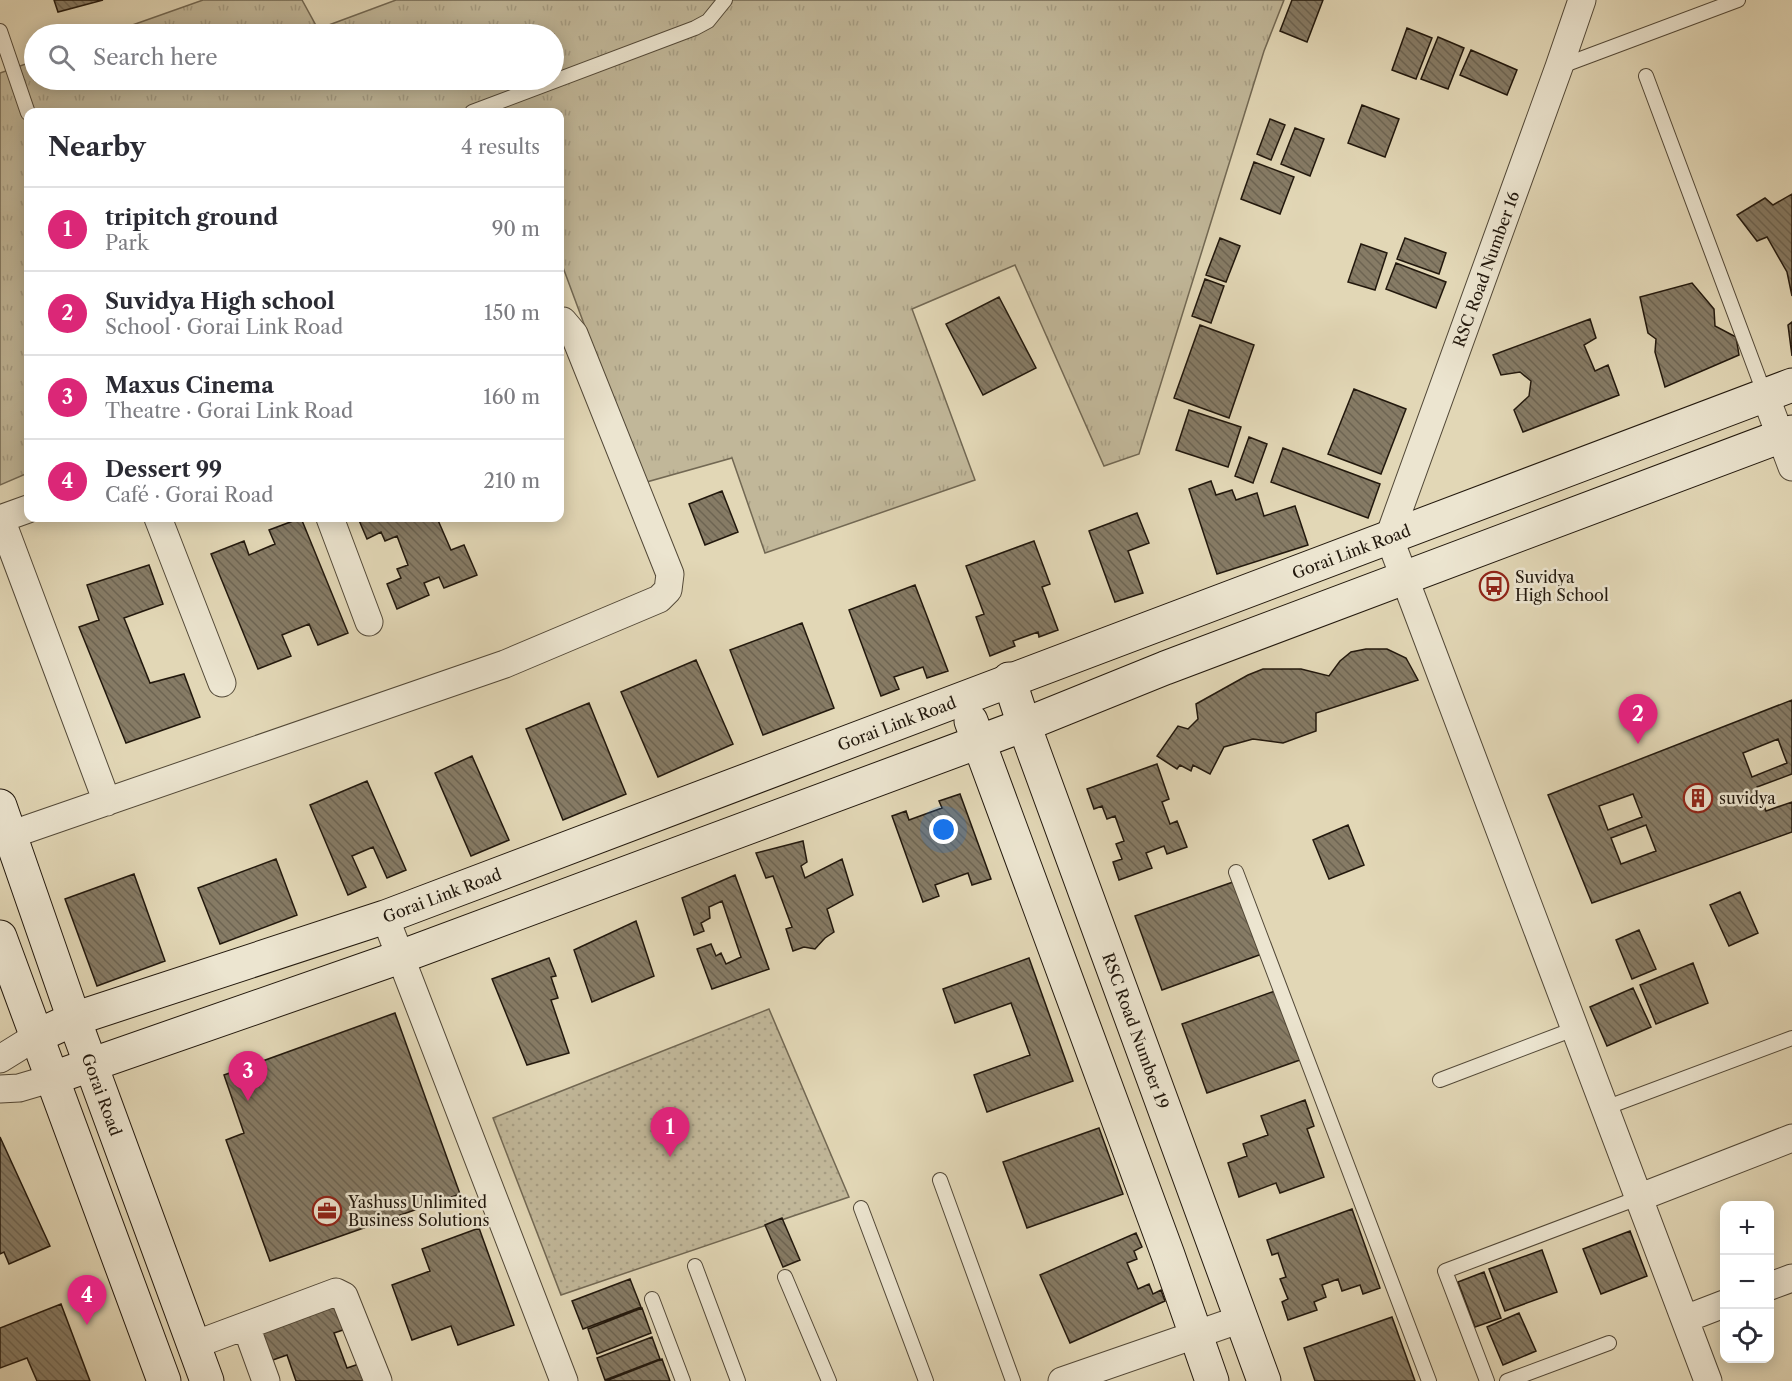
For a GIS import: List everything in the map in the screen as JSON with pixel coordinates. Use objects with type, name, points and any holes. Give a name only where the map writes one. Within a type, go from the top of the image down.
[{"type":"main road","name":"Gorai Link Road","points":[[37,1036],[74,1020],[385,917],[1009,679],[1779,390]]},
{"type":"main road","points":[[53,1078],[400,957],[1024,725],[1165,668],[1786,434]]},
{"type":"main road","name":"RSC Road Number 19","points":[[1009,679],[1264,1381]]},
{"type":"main road","points":[[962,698],[1168,1255],[1212,1381]]},
{"type":"main road","name":"Gorai Road","points":[[5,820],[74,1020],[207,1381]]},
{"type":"main road","points":[[0,937],[164,1381]]},
{"type":"street","name":"RSC Road Number 16","points":[[1389,537],[1582,0]]},
{"type":"street","points":[[5,820],[107,802],[505,664],[659,599],[668,590],[670,574],[574,334],[564,322]]},
{"type":"street","points":[[1779,390],[1792,467]]},
{"type":"street","points":[[24,510],[1,519],[107,802]]},
{"type":"street","points":[[160,522],[222,682]]},
{"type":"street","points":[[332,522],[369,622]]},
{"type":"street","points":[[1389,537],[1708,1381]]},
{"type":"street","points":[[385,917],[564,1381]]},
{"type":"street","name":"Gorai Link Road","points":[[0,1059],[37,1036]]},
{"type":"street","points":[[0,1089],[19,1088],[53,1078]]},
{"type":"street","points":[[1638,1198],[1792,1138]]},
{"type":"street","points":[[1774,1285],[1792,1278]]},
{"type":"street","points":[[194,1345],[336,1292],[344,1296],[378,1381]]},
{"type":"street","points":[[1685,1319],[1720,1306]]},
{"type":"street","points":[[1065,1380],[1241,1319]]},
{"type":"street","points":[[246,1326],[266,1381]]},
{"type":"lane","points":[[564,77],[695,28],[708,21],[724,0]]},
{"type":"lane","points":[[1559,67],[1738,0]]},
{"type":"lane","points":[[0,31],[26,108]]},
{"type":"lane","points":[[1646,76],[1779,390]]},
{"type":"lane","points":[[483,108],[530,90]]},
{"type":"lane","points":[[1236,872],[1429,1381]]},
{"type":"lane","points":[[1440,1080],[1574,1029]]},
{"type":"lane","points":[[1605,1108],[1792,1038]]},
{"type":"lane","points":[[940,1180],[1013,1381]]},
{"type":"lane","points":[[1487,1381],[1445,1271],[1638,1198]]},
{"type":"lane","points":[[861,1208],[926,1381]]},
{"type":"lane","points":[[694,1266],[738,1381]]},
{"type":"lane","points":[[785,1277],[829,1381]]},
{"type":"lane","points":[[652,1299],[683,1381]]},
{"type":"lane","points":[[1507,1381],[1609,1343]]},
{"type":"green space","points":[[203,0],[302,0],[315,24],[135,24]]},
{"type":"green space","points":[[396,0],[1284,0],[1264,51],[1139,454],[1104,466],[1015,265],[912,309],[975,480],[765,553],[732,458],[643,483],[564,270],[564,108],[24,108],[24,475],[0,485],[0,73],[24,65],[24,90],[564,90],[564,24],[331,24]]},
{"type":"green space","points":[[769,1009],[849,1197],[561,1295],[493,1118]]},
{"type":"building","points":[[54,0],[103,0],[58,12]]},
{"type":"building","points":[[1292,0],[1323,0],[1307,42],[1280,31]]},
{"type":"building","points":[[1407,28],[1432,38],[1416,79],[1392,70]]},
{"type":"building","points":[[1438,37],[1464,48],[1448,89],[1421,79]]},
{"type":"building","points":[[1471,50],[1517,70],[1507,95],[1460,75]]},
{"type":"building","points":[[1362,105],[1399,119],[1385,157],[1348,143]]},
{"type":"building","points":[[1270,119],[1285,125],[1271,160],[1257,154]]},
{"type":"building","points":[[1295,128],[1324,139],[1310,176],[1281,164]]},
{"type":"building","points":[[1254,162],[1294,177],[1280,214],[1241,199]]},
{"type":"building","points":[[1792,194],[1792,296],[1787,272],[1767,237],[1757,241],[1737,215],[1765,198],[1773,205]]},
{"type":"building","points":[[1220,238],[1240,246],[1226,282],[1206,275]]},
{"type":"building","points":[[1405,238],[1446,253],[1439,274],[1397,259]]},
{"type":"building","points":[[1361,244],[1387,253],[1375,290],[1348,282]]},
{"type":"building","points":[[1396,263],[1446,282],[1436,308],[1386,289]]},
{"type":"building","points":[[1205,279],[1224,286],[1211,323],[1192,316]]},
{"type":"building","points":[[1692,283],[1714,309],[1715,326],[1736,337],[1739,355],[1665,387],[1655,352],[1656,339],[1648,333],[1640,297]]},
{"type":"building","points":[[999,297],[1036,368],[983,395],[946,324]]},
{"type":"building","points":[[1590,319],[1596,338],[1584,345],[1595,371],[1608,365],[1619,395],[1523,432],[1514,410],[1529,396],[1531,381],[1520,372],[1501,375],[1493,355]]},
{"type":"building","points":[[1792,322],[1792,356],[1788,325]]},
{"type":"building","points":[[1200,325],[1254,345],[1229,418],[1174,398]]},
{"type":"building","points":[[1354,389],[1406,409],[1381,474],[1328,454]]},
{"type":"building","points":[[1189,410],[1241,427],[1228,467],[1176,450]]},
{"type":"building","points":[[1249,437],[1267,444],[1253,483],[1235,476]]},
{"type":"building","points":[[1283,448],[1380,484],[1368,518],[1271,482]]},
{"type":"building","points":[[1211,481],[1216,495],[1232,490],[1236,500],[1257,493],[1264,516],[1295,506],[1308,545],[1217,574],[1189,489]]},
{"type":"building","points":[[722,491],[738,532],[705,545],[689,504]]},
{"type":"building","points":[[1137,513],[1149,543],[1128,551],[1143,593],[1115,602],[1089,531]]},
{"type":"building","points":[[290,522],[303,522],[348,633],[318,645],[309,624],[282,635],[291,656],[258,669],[211,554],[244,541],[249,555],[275,544],[269,530]]},
{"type":"building","points":[[360,522],[439,522],[451,550],[464,545],[477,575],[444,588],[439,577],[424,583],[429,595],[397,609],[387,584],[401,578],[397,569],[408,565],[397,536],[385,541],[381,532],[367,539]]},
{"type":"building","points":[[1034,541],[1050,584],[1042,587],[1058,630],[1039,637],[1038,632],[1013,641],[1015,646],[990,656],[976,617],[984,614],[966,566]]},
{"type":"building","points":[[149,565],[163,604],[124,618],[150,683],[184,674],[200,717],[126,743],[79,627],[99,620],[87,585]]},
{"type":"building","points":[[915,585],[948,671],[927,678],[923,667],[894,677],[899,689],[881,696],[849,610]]},
{"type":"building","points":[[802,623],[834,708],[763,735],[730,650]]},
{"type":"building","points":[[1387,649],[1406,658],[1418,680],[1316,713],[1316,731],[1283,743],[1253,739],[1224,747],[1210,774],[1193,765],[1191,771],[1180,765],[1177,769],[1157,756],[1178,726],[1188,729],[1198,719],[1196,704],[1248,675],[1263,669],[1301,669],[1329,676],[1340,661],[1351,652]]},
{"type":"building","points":[[696,660],[733,744],[658,777],[621,692]]},
{"type":"building","name":"suvidya","points":[[1792,700],[1792,774],[1757,787],[1766,811],[1792,802],[1792,832],[1592,903],[1548,795]],"holes":[[[1778,739],[1787,763],[1752,777],[1743,753]],[[1633,794],[1642,817],[1608,830],[1599,806]],[[1646,825],[1656,851],[1621,864],[1611,838]]]},
{"type":"building","points":[[589,703],[626,794],[563,820],[526,729]]},
{"type":"building","points":[[472,756],[509,840],[471,856],[435,773]]},
{"type":"building","points":[[1157,764],[1169,799],[1162,802],[1170,824],[1177,821],[1187,847],[1167,854],[1164,846],[1146,853],[1152,868],[1119,880],[1113,862],[1122,859],[1116,844],[1124,841],[1115,816],[1107,819],[1102,806],[1094,809],[1087,789]]},
{"type":"building","points":[[367,781],[406,870],[387,878],[373,847],[352,856],[366,887],[348,895],[310,805]]},
{"type":"building","points":[[960,794],[991,879],[972,885],[968,873],[935,885],[939,896],[923,902],[892,816],[906,811],[909,820],[942,808],[939,801]]},
{"type":"building","points":[[1348,825],[1364,865],[1329,879],[1313,840]]},
{"type":"building","points":[[803,841],[807,862],[801,866],[805,878],[842,859],[853,895],[827,909],[834,932],[815,949],[804,947],[793,951],[786,929],[792,927],[773,876],[766,878],[756,853]]},
{"type":"building","points":[[276,859],[297,915],[220,944],[198,888]]},
{"type":"building","points":[[134,874],[165,961],[97,986],[65,899]]},
{"type":"building","points":[[735,875],[769,969],[712,989],[697,949],[711,944],[716,956],[721,953],[726,964],[741,957],[722,901],[709,907],[710,918],[701,923],[704,931],[694,935],[682,898]]},
{"type":"building","points":[[1236,881],[1262,954],[1162,990],[1135,916]]},
{"type":"building","points":[[1740,892],[1758,933],[1729,946],[1710,905]]},
{"type":"building","points":[[636,921],[654,976],[592,1002],[574,950]]},
{"type":"building","points":[[1639,930],[1656,969],[1632,979],[1616,940]]},
{"type":"building","points":[[549,958],[556,976],[551,977],[558,998],[551,1000],[569,1053],[527,1065],[492,979]]},
{"type":"building","points":[[1029,958],[1073,1081],[987,1112],[974,1075],[1030,1055],[1011,1003],[955,1023],[943,989]]},
{"type":"building","points":[[1693,963],[1708,1003],[1656,1024],[1640,985]]},
{"type":"building","points":[[1633,988],[1651,1027],[1607,1046],[1590,1007]]},
{"type":"building","points":[[1275,991],[1300,1060],[1207,1093],[1182,1024]]},
{"type":"building","points":[[395,1013],[460,1194],[270,1261],[226,1140],[244,1133],[224,1075]]},
{"type":"building","points":[[1305,1100],[1314,1126],[1307,1129],[1324,1177],[1280,1193],[1276,1183],[1239,1197],[1228,1163],[1247,1156],[1243,1144],[1268,1135],[1261,1116]]},
{"type":"building","points":[[1099,1128],[1123,1194],[1027,1228],[1003,1162]]},
{"type":"building","points":[[0,1137],[50,1246],[9,1264],[4,1252],[0,1254]]},
{"type":"building","points":[[1352,1209],[1380,1288],[1363,1294],[1360,1285],[1342,1291],[1338,1279],[1322,1285],[1326,1297],[1314,1302],[1317,1310],[1288,1320],[1282,1302],[1288,1299],[1280,1279],[1286,1277],[1278,1253],[1272,1255],[1267,1240]]},
{"type":"building","points":[[782,1218],[800,1260],[783,1267],[765,1225]]},
{"type":"building","points":[[479,1228],[514,1325],[458,1345],[451,1326],[412,1340],[392,1285],[430,1271],[422,1249]]},
{"type":"building","points":[[1630,1231],[1647,1276],[1601,1294],[1583,1249]]},
{"type":"building","points":[[1136,1233],[1142,1247],[1134,1251],[1137,1259],[1127,1263],[1138,1289],[1149,1284],[1153,1294],[1161,1290],[1165,1301],[1070,1343],[1040,1275]]},
{"type":"building","points":[[1542,1250],[1557,1292],[1505,1311],[1489,1269]]},
{"type":"building","points":[[1484,1272],[1501,1318],[1475,1327],[1458,1282]]},
{"type":"building","points":[[630,1279],[641,1307],[583,1329],[572,1301]]},
{"type":"building","points":[[337,1303],[346,1329],[334,1333],[347,1368],[359,1364],[365,1381],[296,1381],[287,1355],[270,1361],[260,1330]]},
{"type":"building","points":[[61,1304],[90,1381],[37,1381],[27,1358],[0,1368],[0,1328]]},
{"type":"building","points":[[642,1308],[651,1333],[597,1354],[588,1329]]},
{"type":"building","points":[[1519,1313],[1536,1351],[1503,1365],[1487,1327]]},
{"type":"building","points":[[1392,1317],[1415,1381],[1315,1381],[1304,1348]]},
{"type":"building","points":[[652,1337],[660,1359],[605,1380],[597,1358]]},
{"type":"building","points":[[662,1359],[670,1381],[606,1381]]},
{"type":"place","name":"Suvidya High School","points":[[1494,586]]},
{"type":"place","name":"Suvidya High school","points":[[1638,744]]},
{"type":"place","name":"suvidya","points":[[1698,798]]},
{"type":"place","name":"Maxus Cinema","points":[[248,1101]]},
{"type":"place","name":"tripitch ground","points":[[670,1157]]},
{"type":"place","name":"Yashuss Unlimited Business Solutions","points":[[327,1211]]},
{"type":"place","name":"Dessert 99","points":[[87,1325]]}]
